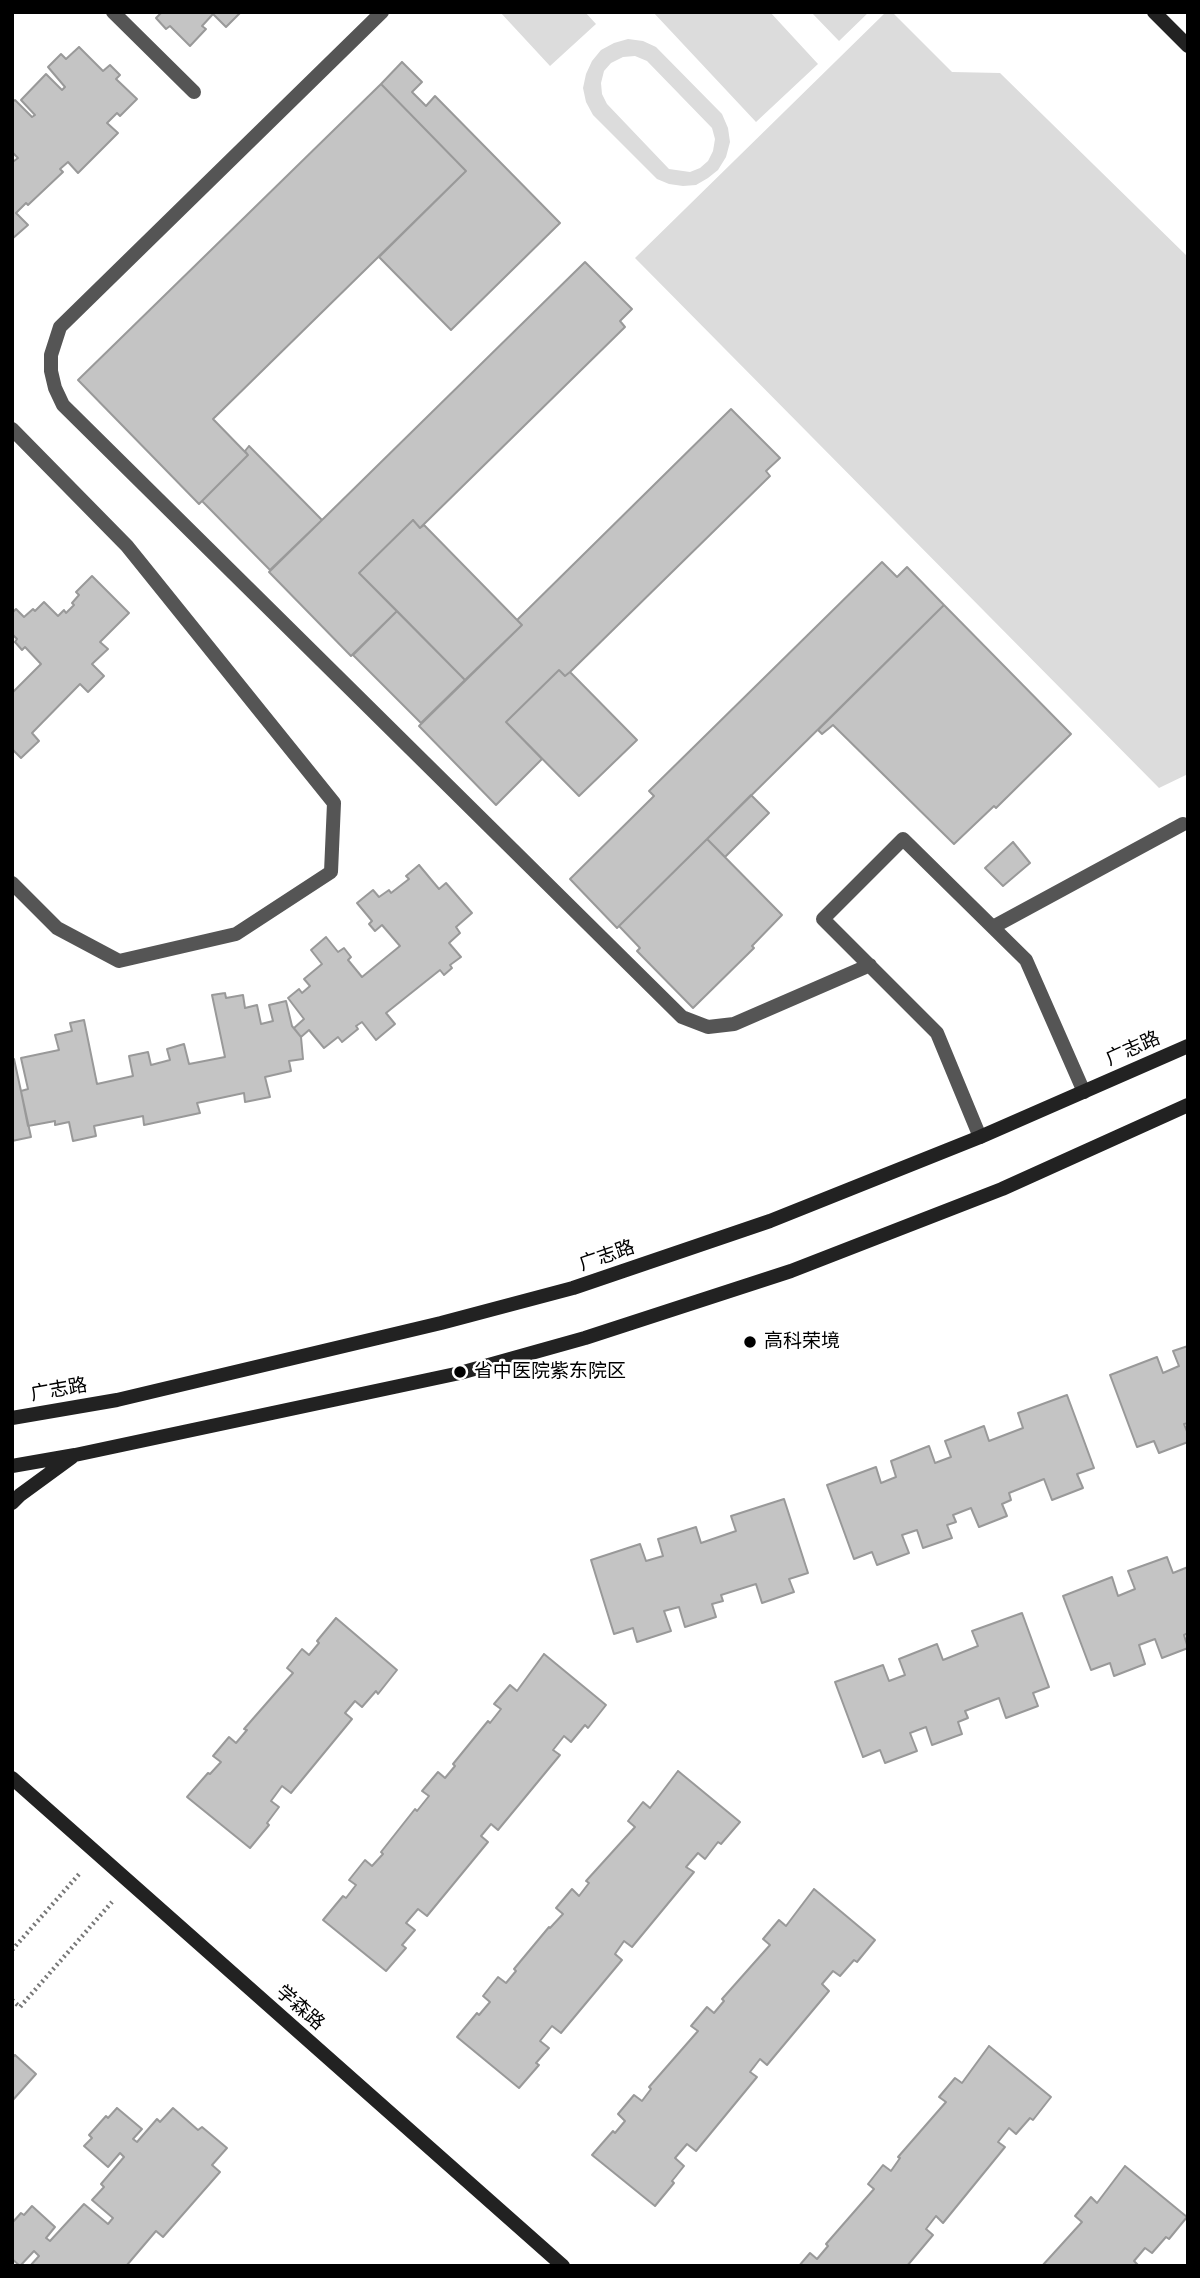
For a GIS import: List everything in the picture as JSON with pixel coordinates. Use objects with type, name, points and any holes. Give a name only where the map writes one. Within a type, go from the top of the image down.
[{"type":"street","points":[[1154,12],[1188,46]]},
{"type":"street","name":"广志路","points":[[12,1418],[117,1399],[441,1323],[573,1288],[769,1221],[981,1137],[1188,1046]]},
{"type":"street","points":[[12,1466],[460,1373],[585,1338],[803,1266],[1002,1189],[1188,1105]]},
{"type":"street","points":[[12,1503],[20,1494],[75,1455]]},
{"type":"street","name":"学森路","points":[[12,1778],[563,2266]]},
{"type":"lane","points":[[113,12],[194,92]]},
{"type":"lane","points":[[382,12],[61,327],[51,355],[51,371],[63,405],[682,1017],[709,1027],[734,1024],[870,965]]},
{"type":"lane","points":[[12,429],[127,546],[334,803],[331,872],[236,934],[119,961],[58,928],[12,883]]},
{"type":"lane","points":[[993,927],[1183,824]]},
{"type":"lane","points":[[981,1137],[937,1033],[823,919],[903,839],[1026,960],[1084,1092]]},
{"type":"path","points":[[12,1950],[97,1854]]},
{"type":"path","points":[[12,2000],[20,2007],[130,1883]]},
{"type":"shaded area","points":[[500,12],[585,12],[596,24],[550,66]]},
{"type":"shaded area","points":[[653,12],[770,12],[818,64],[756,122]]},
{"type":"shaded area","points":[[811,12],[869,12],[839,41]]},
{"type":"shaded area","points":[[886,12],[892,12],[952,72],[1000,73],[1188,257],[1188,774],[1159,788],[635,258]]},
{"type":"shaded area","points":[[628,39],[643,41],[656,47],[722,114],[730,142],[726,157],[718,170],[708,178],[696,185],[683,186],[657,179],[593,115],[583,88],[586,74],[601,50]],"holes":[[[635,56],[647,61],[712,128],[715,139],[713,151],[708,161],[700,168],[690,172],[669,169],[607,104],[602,94],[604,71],[611,63],[623,57]]]},
{"type":"building","points":[[162,12],[241,12],[226,27],[213,14],[202,26],[206,29],[190,46],[170,26],[166,29],[156,18]]},
{"type":"building","points":[[79,47],[103,71],[110,65],[120,75],[116,79],[137,99],[120,116],[117,113],[107,123],[118,133],[78,173],[68,162],[60,169],[63,172],[16,213],[28,225],[12,239],[12,159],[14,161],[18,158],[12,152],[12,102],[15,100],[32,117],[35,115],[21,100],[46,74],[62,90],[65,87],[48,67],[61,54],[66,59]]},
{"type":"building","points":[[402,62],[422,82],[412,92],[426,106],[435,96],[560,223],[451,330],[379,257],[466,171],[381,84]]},
{"type":"building","points":[[381,84],[466,171],[213,419],[248,455],[199,504],[78,380]]},
{"type":"building","points":[[585,262],[632,309],[620,321],[625,327],[420,528],[413,520],[359,573],[397,611],[351,656],[269,572]]},
{"type":"building","points":[[731,409],[780,458],[766,471],[770,476],[570,672],[565,676],[559,670],[506,722],[542,759],[496,805],[419,726],[522,625],[517,620]]},
{"type":"building","points":[[249,446],[322,520],[270,570],[202,501],[248,455],[245,451]]},
{"type":"building","points":[[413,520],[420,528],[424,525],[522,625],[465,680],[359,573]]},
{"type":"building","points":[[882,562],[897,577],[907,567],[944,605],[617,928],[570,879],[654,796],[649,791]]},
{"type":"building","points":[[92,576],[129,613],[100,642],[108,649],[92,664],[104,676],[88,692],[80,684],[32,733],[39,741],[21,758],[12,749],[12,693],[41,664],[25,647],[22,650],[15,642],[17,639],[12,634],[12,613],[16,609],[24,617],[44,602],[58,616],[64,610],[66,613],[79,595],[76,592]]},
{"type":"building","points":[[944,605],[1071,734],[996,808],[994,806],[954,844],[833,725],[822,734],[818,730]]},
{"type":"building","points":[[397,611],[465,680],[421,723],[353,655]]},
{"type":"building","points":[[559,670],[565,676],[570,672],[637,740],[579,796],[506,722]]},
{"type":"building","points":[[751,795],[769,813],[725,857],[707,839]]},
{"type":"building","points":[[707,839],[782,915],[752,946],[754,948],[693,1008],[637,951],[640,948],[619,926]]},
{"type":"building","points":[[1013,842],[1030,863],[1003,886],[985,868]]},
{"type":"building","points":[[419,865],[439,889],[446,883],[472,913],[456,927],[460,933],[449,943],[461,957],[450,965],[452,968],[444,975],[440,970],[386,1013],[395,1024],[376,1040],[362,1022],[356,1026],[358,1029],[342,1042],[338,1037],[324,1048],[309,1030],[301,1037],[294,1028],[304,1019],[288,998],[299,989],[302,993],[310,986],[304,979],[322,964],[311,950],[326,937],[338,952],[344,948],[351,957],[348,960],[362,977],[400,946],[382,925],[375,931],[369,924],[372,921],[357,903],[373,890],[379,897],[389,890],[391,893],[409,879],[406,876]]},
{"type":"building","points":[[225,993],[226,998],[243,995],[245,1008],[257,1005],[261,1024],[273,1021],[269,1005],[286,1001],[292,1026],[301,1037],[303,1059],[289,1061],[291,1071],[265,1077],[270,1097],[245,1102],[244,1093],[197,1103],[200,1113],[144,1125],[143,1116],[94,1126],[96,1136],[73,1141],[69,1122],[55,1125],[55,1121],[28,1126],[21,1091],[28,1089],[21,1058],[59,1050],[55,1035],[72,1031],[70,1023],[84,1020],[97,1084],[133,1076],[129,1056],[148,1052],[151,1065],[170,1060],[167,1049],[184,1044],[189,1064],[225,1057],[212,995]]},
{"type":"building","points":[[12,1059],[31,1137],[12,1141]]},
{"type":"building","points":[[1188,1346],[1188,1423],[1184,1424],[1188,1442],[1159,1453],[1154,1441],[1137,1447],[1110,1375],[1157,1357],[1163,1373],[1179,1366],[1173,1351]]},
{"type":"building","points":[[1067,1395],[1094,1468],[1077,1474],[1083,1488],[1052,1500],[1044,1479],[1009,1493],[1011,1500],[1002,1504],[1007,1516],[979,1527],[971,1508],[953,1515],[956,1522],[947,1525],[952,1538],[923,1548],[917,1530],[902,1535],[909,1553],[877,1565],[872,1552],[854,1559],[827,1485],[876,1467],[881,1483],[896,1477],[891,1461],[929,1446],[935,1463],[951,1457],[945,1441],[984,1426],[989,1441],[1023,1428],[1018,1413]]},
{"type":"building","points":[[784,1499],[808,1573],[789,1579],[794,1592],[762,1603],[756,1584],[721,1595],[723,1601],[712,1604],[716,1617],[685,1627],[679,1607],[664,1611],[671,1631],[637,1642],[633,1628],[614,1634],[591,1560],[640,1544],[646,1561],[663,1556],[658,1539],[696,1527],[701,1543],[736,1531],[731,1516]]},
{"type":"building","points":[[1167,1557],[1173,1573],[1188,1567],[1188,1633],[1184,1635],[1188,1648],[1162,1658],[1155,1639],[1139,1645],[1145,1664],[1114,1676],[1110,1663],[1091,1670],[1063,1596],[1112,1577],[1118,1596],[1135,1589],[1128,1571]]},
{"type":"building","points":[[1022,1613],[1049,1687],[1033,1693],[1038,1706],[1006,1718],[999,1698],[965,1711],[968,1718],[958,1722],[962,1734],[932,1745],[926,1727],[910,1733],[917,1751],[885,1763],[880,1750],[863,1757],[835,1682],[883,1665],[889,1681],[905,1675],[899,1659],[937,1644],[943,1660],[978,1646],[972,1631]]},
{"type":"building","points":[[336,1618],[397,1670],[378,1694],[376,1691],[362,1707],[355,1701],[345,1713],[352,1719],[291,1793],[282,1786],[271,1801],[279,1807],[267,1823],[269,1825],[250,1848],[187,1797],[221,1762],[213,1756],[229,1737],[236,1743],[247,1730],[244,1729],[293,1673],[287,1668],[302,1649],[309,1655]]},
{"type":"building","points":[[544,1654],[606,1705],[588,1728],[585,1725],[571,1742],[564,1736],[553,1750],[560,1755],[498,1830],[491,1824],[481,1836],[488,1842],[427,1916],[418,1909],[406,1923],[415,1930],[402,1945],[406,1948],[386,1971],[323,1920],[356,1885],[349,1880],[365,1860],[372,1866],[415,1809],[417,1811],[429,1796],[422,1791],[438,1772],[445,1778],[488,1721],[490,1723],[501,1709],[494,1704],[510,1685],[517,1691]]},
{"type":"building","points":[[678,1771],[740,1822],[721,1844],[718,1842],[705,1859],[698,1853],[686,1867],[694,1872],[632,1947],[624,1941],[615,1954],[622,1960],[561,2033],[552,2026],[540,2041],[549,2048],[536,2063],[539,2065],[519,2088],[457,2037],[490,2002],[483,1996],[498,1977],[506,1983],[516,1971],[514,1969],[563,1914],[556,1908],[572,1889],[579,1896],[589,1883],[586,1881],[635,1827],[628,1821],[643,1802],[650,1808]]},
{"type":"building","points":[[814,1889],[875,1940],[857,1962],[854,1960],[840,1976],[833,1971],[822,1984],[829,1991],[767,2065],[760,2059],[750,2072],[757,2077],[696,2151],[687,2144],[675,2158],[684,2166],[655,2206],[592,2155],[625,2121],[618,2114],[634,2095],[642,2101],[651,2089],[649,2087],[698,2031],[691,2026],[707,2007],[714,2013],[724,2001],[722,1999],[770,1945],[763,1939],[779,1920],[786,1926]]},
{"type":"building","points":[[989,2046],[1051,2097],[1033,2120],[1030,2118],[1016,2134],[1009,2128],[998,2142],[1005,2147],[943,2223],[936,2216],[926,2229],[933,2235],[907,2266],[799,2266],[810,2253],[817,2259],[828,2246],[826,2244],[874,2189],[868,2184],[883,2165],[891,2171],[900,2158],[898,2157],[946,2102],[939,2097],[955,2078],[962,2083]]},
{"type":"building","points":[[15,2055],[36,2074],[12,2101],[12,2058]]},
{"type":"building","points":[[117,2108],[142,2129],[133,2139],[137,2142],[157,2119],[160,2122],[173,2108],[198,2130],[202,2127],[227,2148],[212,2165],[220,2172],[163,2237],[156,2231],[128,2266],[30,2266],[39,2256],[34,2251],[20,2266],[12,2259],[12,2223],[32,2206],[55,2227],[46,2238],[50,2241],[84,2204],[108,2224],[113,2218],[92,2200],[104,2187],[101,2184],[124,2157],[120,2153],[108,2167],[84,2146],[92,2138],[89,2135]]},
{"type":"building","points":[[1125,2166],[1187,2217],[1169,2239],[1166,2237],[1152,2253],[1145,2248],[1134,2261],[1139,2266],[1042,2266],[1082,2222],[1075,2216],[1091,2197],[1097,2203]]},
{"type":"place","name":"高科荣境","points":[[750,1342]]},
{"type":"place","name":"省中医院紫东院区","points":[[460,1372]]}]
